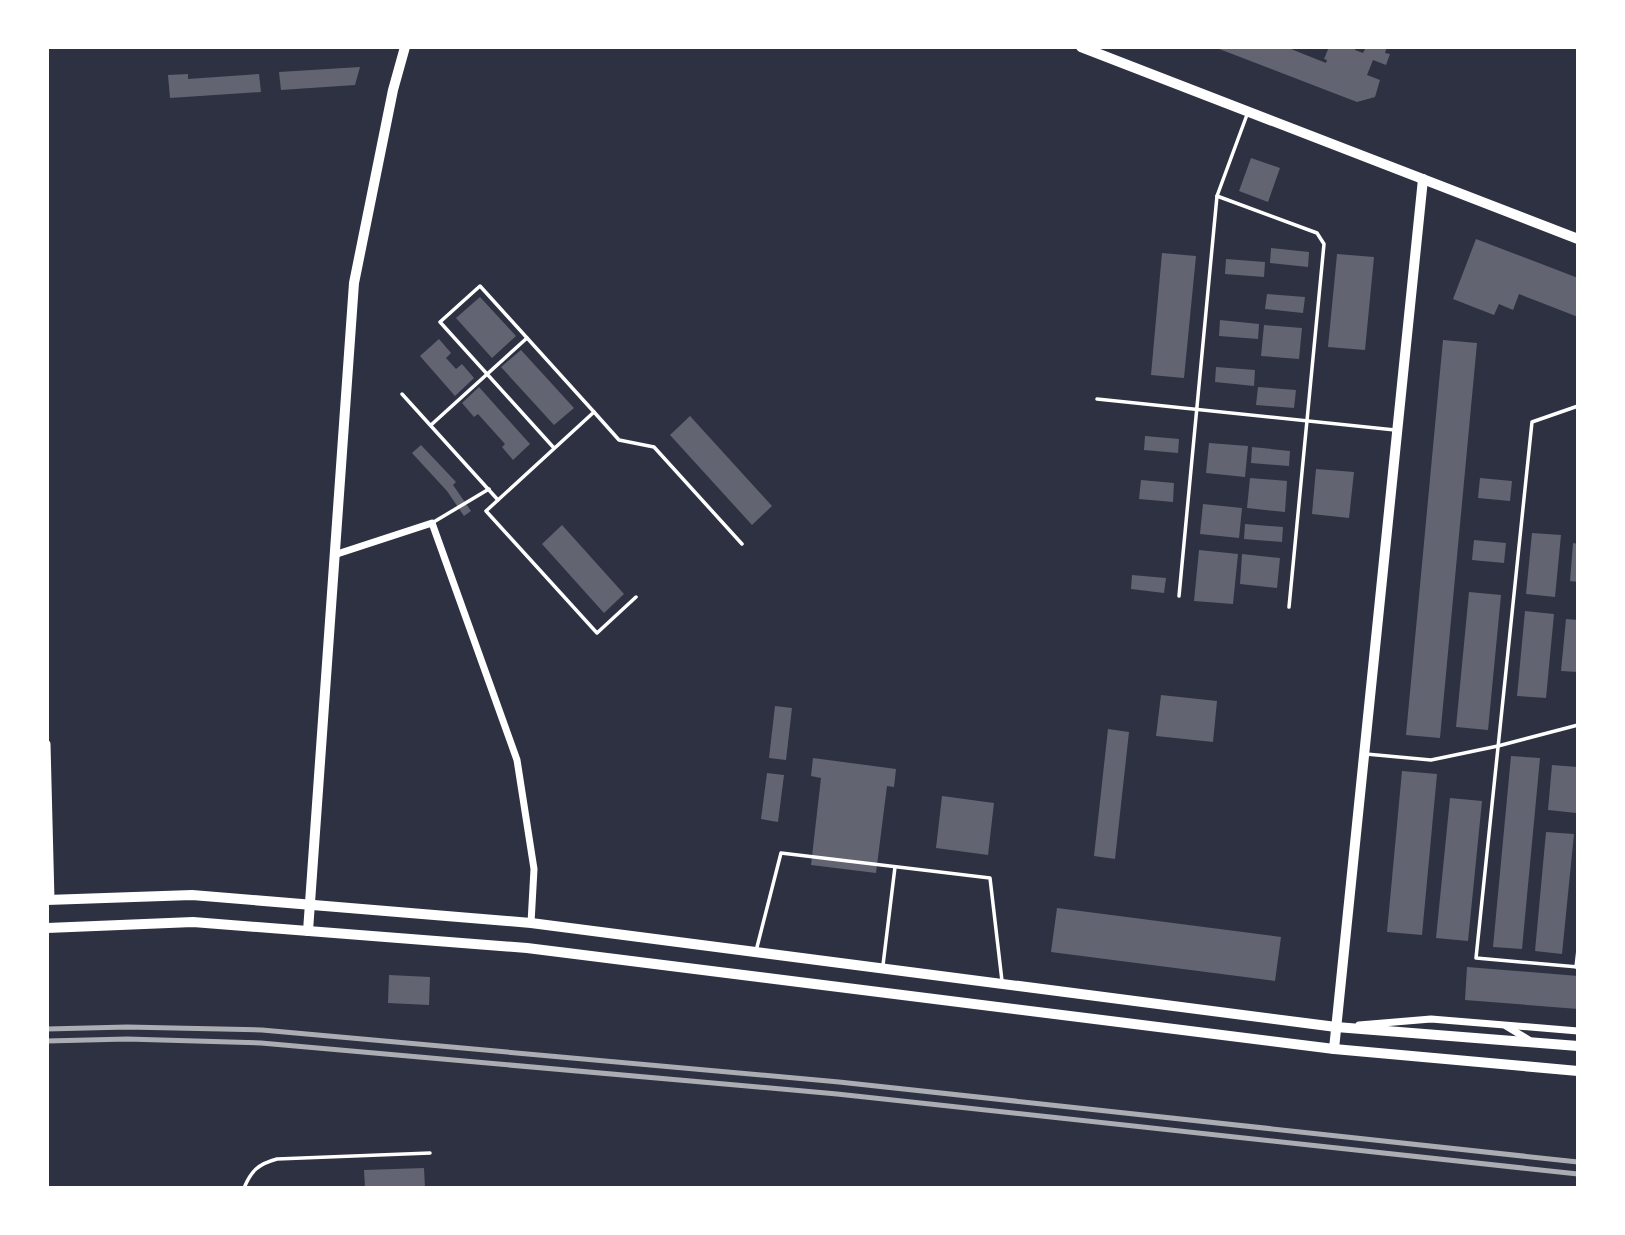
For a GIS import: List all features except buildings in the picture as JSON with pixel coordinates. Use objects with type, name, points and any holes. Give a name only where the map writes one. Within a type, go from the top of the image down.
[{"type":"main road","points":[[49,900],[192,895],[531,923],[1336,1027],[1578,1046]]},
{"type":"main road","points":[[47,928],[193,922],[527,947],[1334,1049],[1578,1071]]},
{"type":"street","points":[[308,931],[354,283],[390,103],[405,47]]},
{"type":"street","points":[[1081,47],[1578,239]]},
{"type":"street","points":[[1334,1049],[1423,179]]},
{"type":"street","points":[[334,555],[432,523],[517,760],[534,869],[531,923]]},
{"type":"street","points":[[47,744],[49,900]]},
{"type":"street","points":[[1336,1027],[1431,1020],[1578,1031]]},
{"type":"street","points":[[1505,1026],[1533,1042]]},
{"type":"lane","points":[[1179,596],[1217,196],[1248,112]]},
{"type":"lane","points":[[1217,196],[1317,233],[1324,244],[1289,607]]},
{"type":"lane","points":[[554,448],[440,322],[480,286],[619,440],[654,447],[742,544]]},
{"type":"lane","points":[[431,425],[527,338]]},
{"type":"lane","points":[[402,394],[498,500]]},
{"type":"lane","points":[[1097,399],[1397,431]]},
{"type":"lane","points":[[1578,406],[1532,422],[1476,958],[1577,967],[1578,950]]},
{"type":"lane","points":[[594,412],[486,511],[597,633],[636,597]]},
{"type":"lane","points":[[432,523],[489,489]]},
{"type":"lane","points":[[1364,754],[1431,760],[1578,725]]},
{"type":"lane","points":[[755,952],[781,853],[990,878],[1002,984]]},
{"type":"lane","points":[[883,968],[895,867]]},
{"type":"lane","points":[[244,1188],[250,1173],[262,1163],[276,1159],[430,1153]]},
{"type":"railway","points":[[47,1029],[127,1027],[262,1030],[839,1082],[1578,1162]]},
{"type":"railway","points":[[47,1041],[127,1039],[261,1043],[837,1094],[1578,1174]]}]
